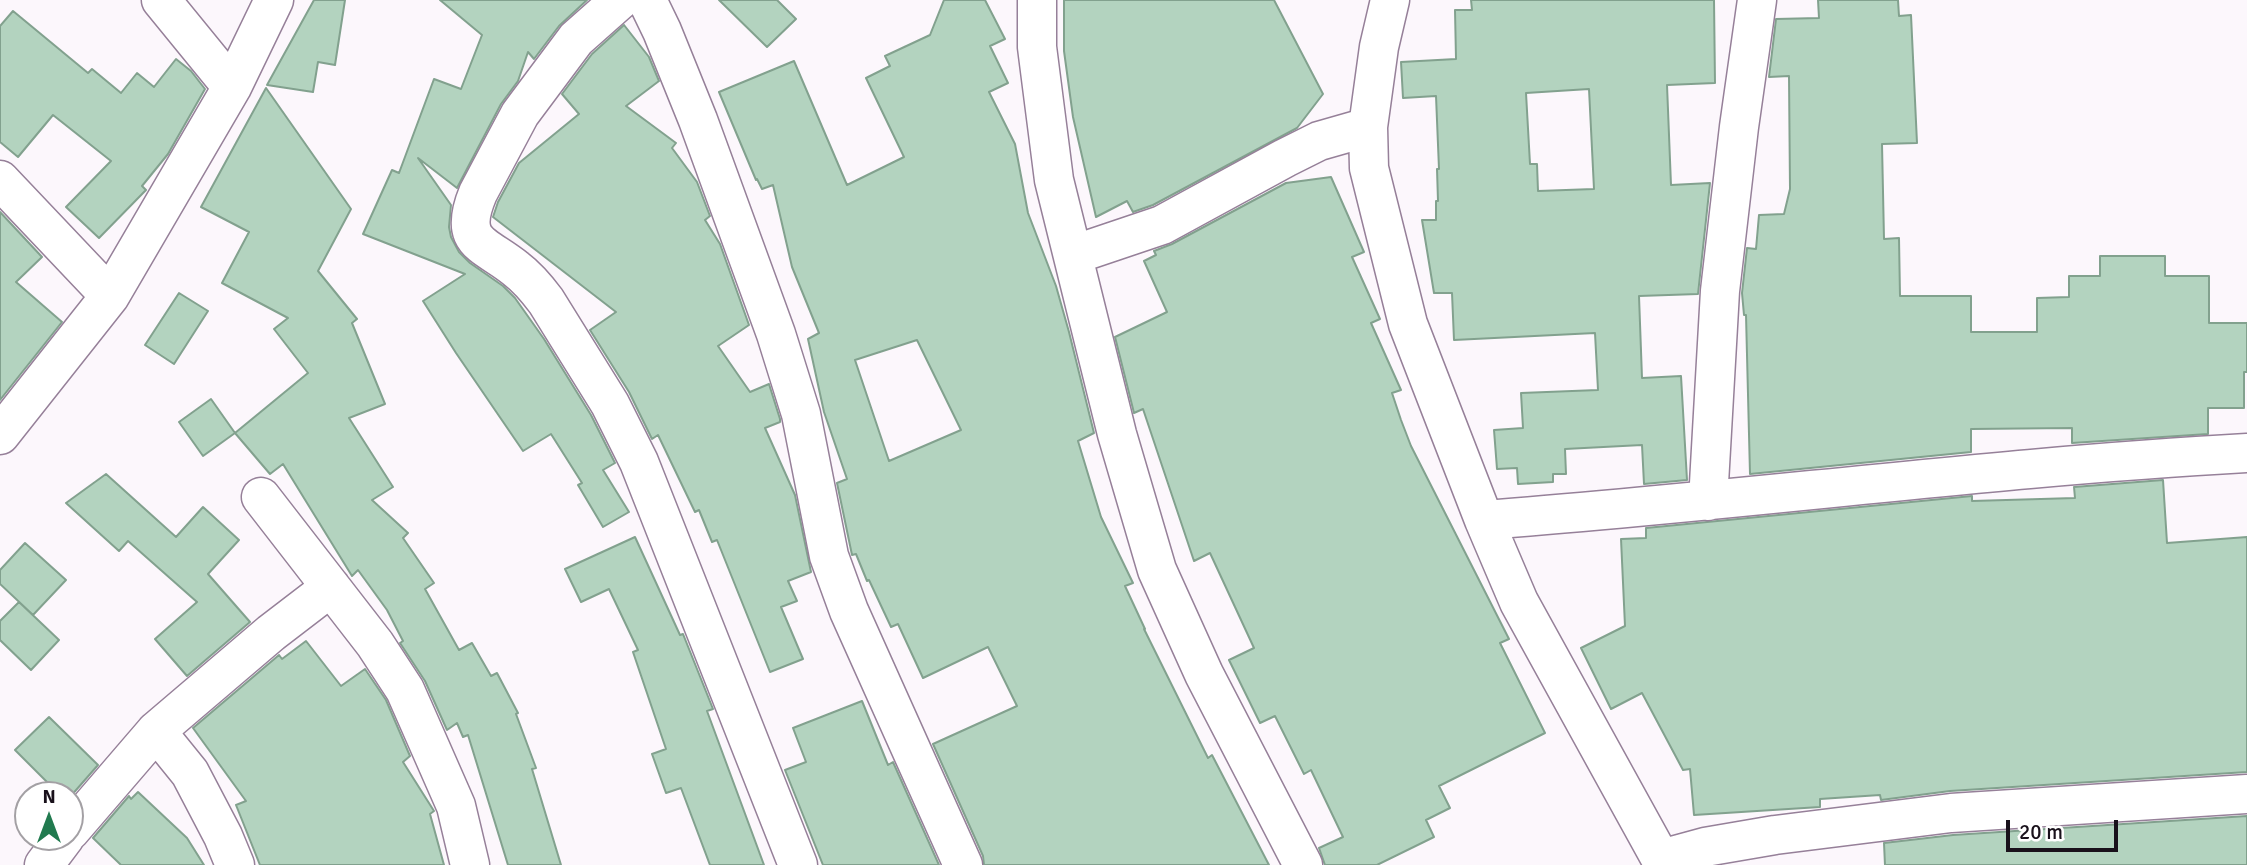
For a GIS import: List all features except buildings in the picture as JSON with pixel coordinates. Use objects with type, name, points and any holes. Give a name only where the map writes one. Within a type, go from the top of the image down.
[{"type":"street","points":[[161,0],[232,87]]},
{"type":"street","points":[[0,435],[110,296],[232,87],[274,0]]},
{"type":"street","points":[[620,0],[576,39],[520,114],[478,193],[473,205],[471,230],[483,248],[516,268],[534,285],[610,404],[659,511],[798,865]]},
{"type":"street","points":[[647,0],[698,120],[776,334],[801,414],[829,556],[849,611],[964,865]]},
{"type":"street","points":[[1037,0],[1037,47],[1054,180],[1117,434],[1157,570],[1204,674],[1303,865]]},
{"type":"street","points":[[1390,0],[1379,47],[1368,127],[1369,168],[1408,324],[1519,602],[1662,862],[1705,847],[1775,835],[1951,813],[2247,794]]},
{"type":"street","points":[[1708,501],[1720,291],[1757,0]]},
{"type":"street","points":[[1073,255],[1161,225],[1319,141],[1368,127]]},
{"type":"street","points":[[0,180],[110,296]]},
{"type":"street","points":[[1484,520],[2043,468],[2247,453]]},
{"type":"street","points":[[261,497],[375,644],[405,690],[456,806],[470,865]]},
{"type":"street","points":[[84,815],[156,731],[271,633],[331,587]]},
{"type":"street","points":[[156,731],[190,773],[235,865]]}]
